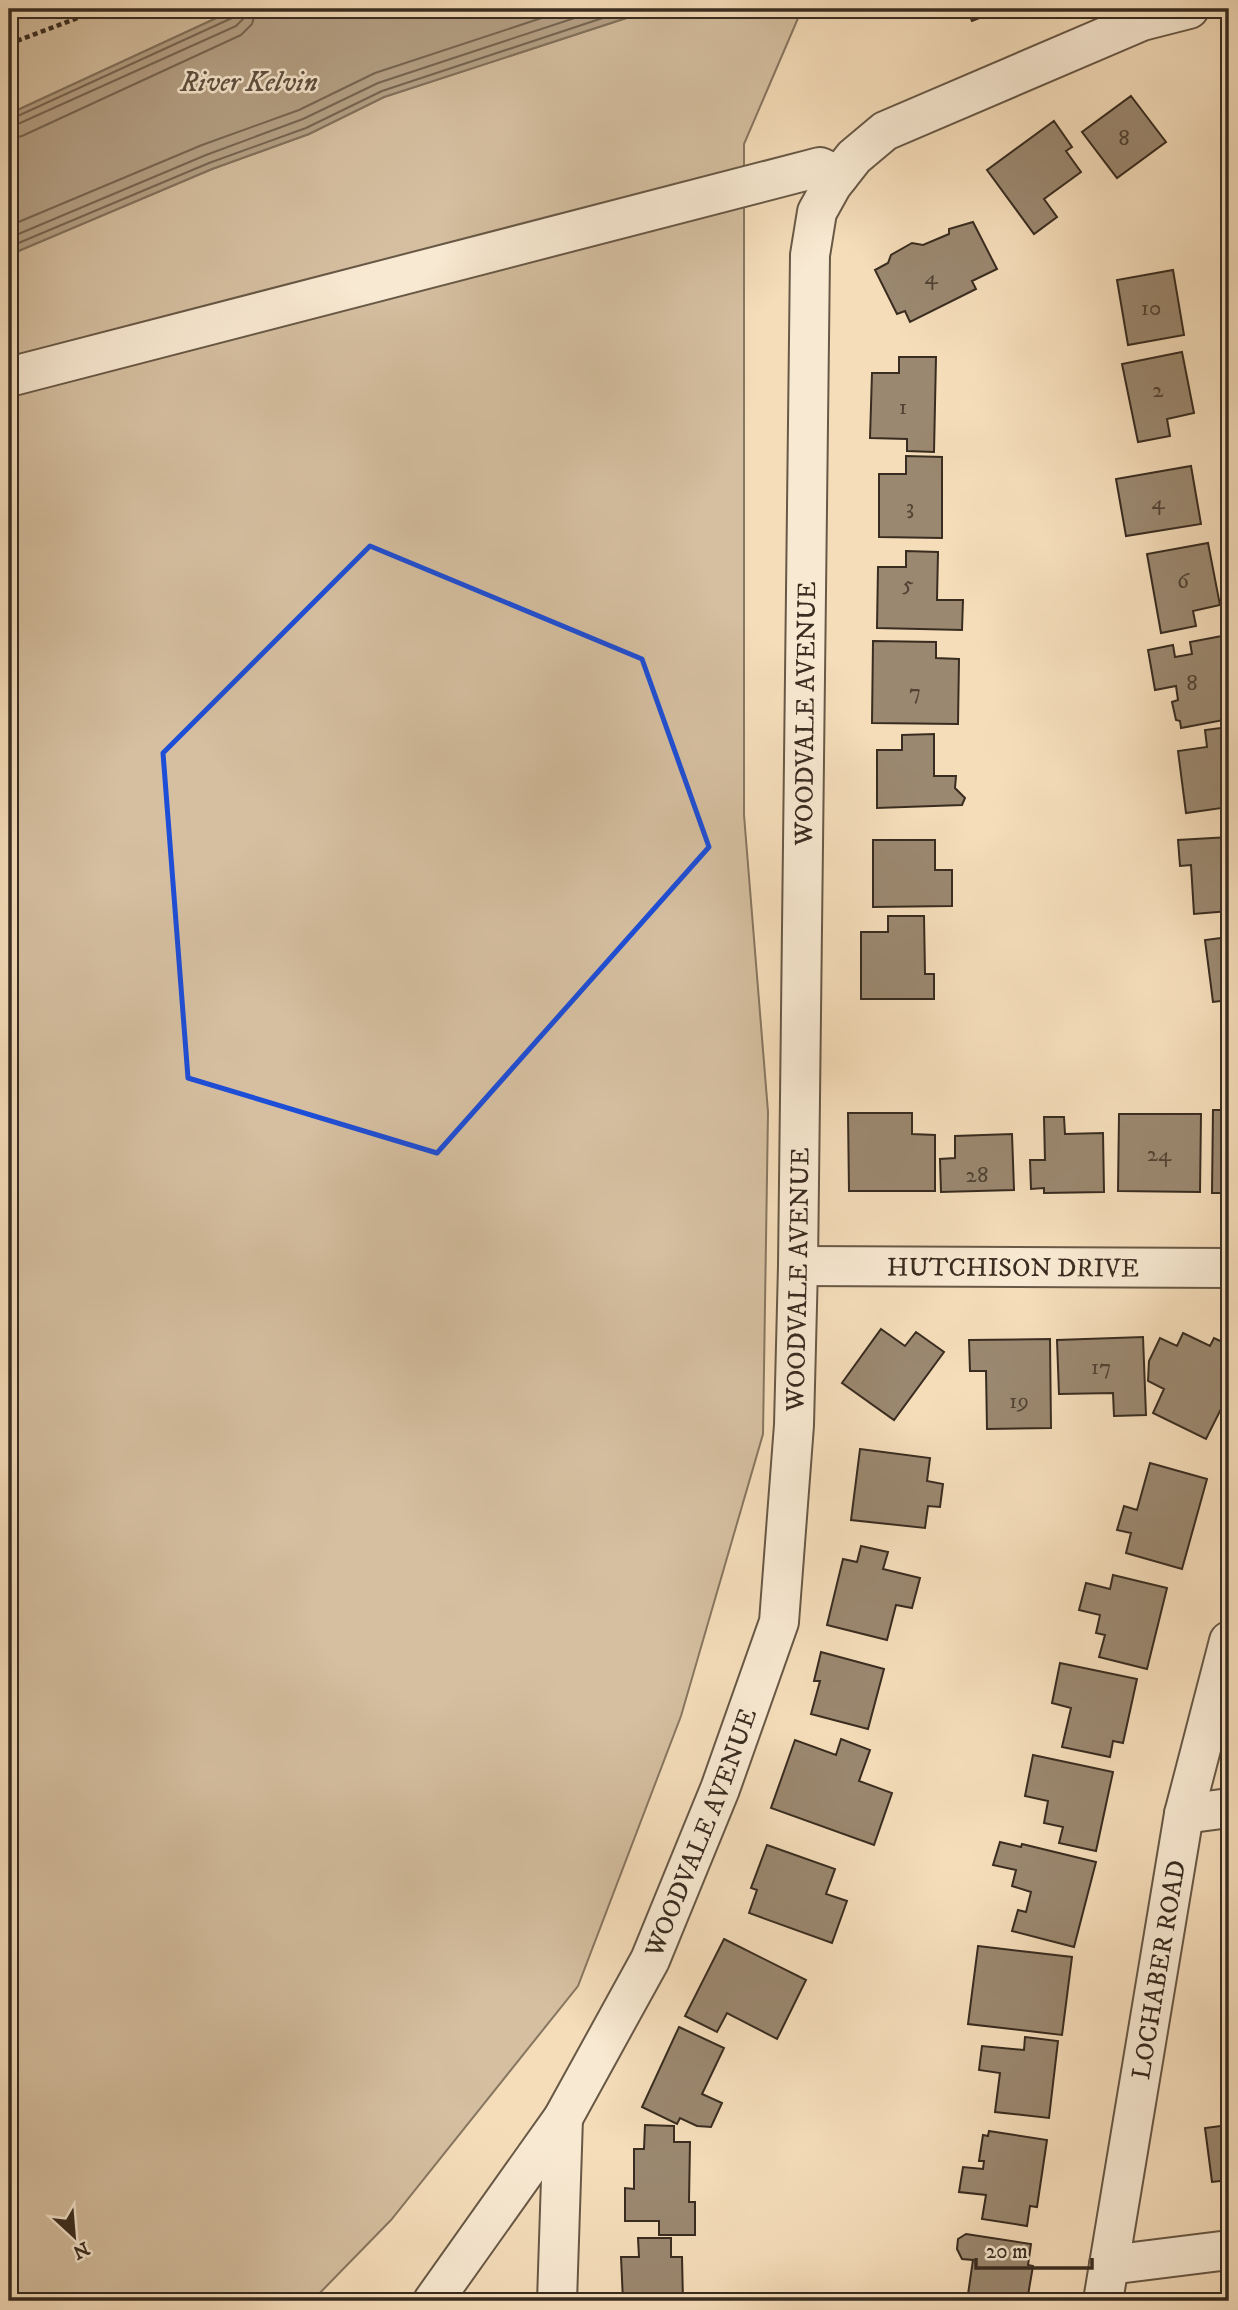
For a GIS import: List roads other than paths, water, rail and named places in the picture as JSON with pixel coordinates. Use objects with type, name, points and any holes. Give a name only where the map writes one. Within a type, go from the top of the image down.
[{"type":"street","name":"WOODVALE AVENUE","points":[[448,2295],[563,2118],[650,1960],[720,1788],[779,1622],[794,1425],[810,255],[817,212],[839,176],[884,131],[1142,21],[1189,9]]},
{"type":"street","points":[[9,377],[820,167],[839,176]]},
{"type":"street","name":"HUTCHISON DRIVE","points":[[798,1266],[1229,1268]]},
{"type":"street","name":"LOCHABER ROAD","points":[[1106,2283],[1184,1814],[1229,1642]]},
{"type":"street","points":[[1184,1814],[1229,1808]]},
{"type":"street","points":[[557,2301],[563,2118]]},
{"type":"street","points":[[1106,2283],[1229,2250]]},
{"type":"water","name":"River Kelvin","points":[[236,9],[654,9],[384,97],[309,134],[212,169],[9,255],[9,114]]}]
